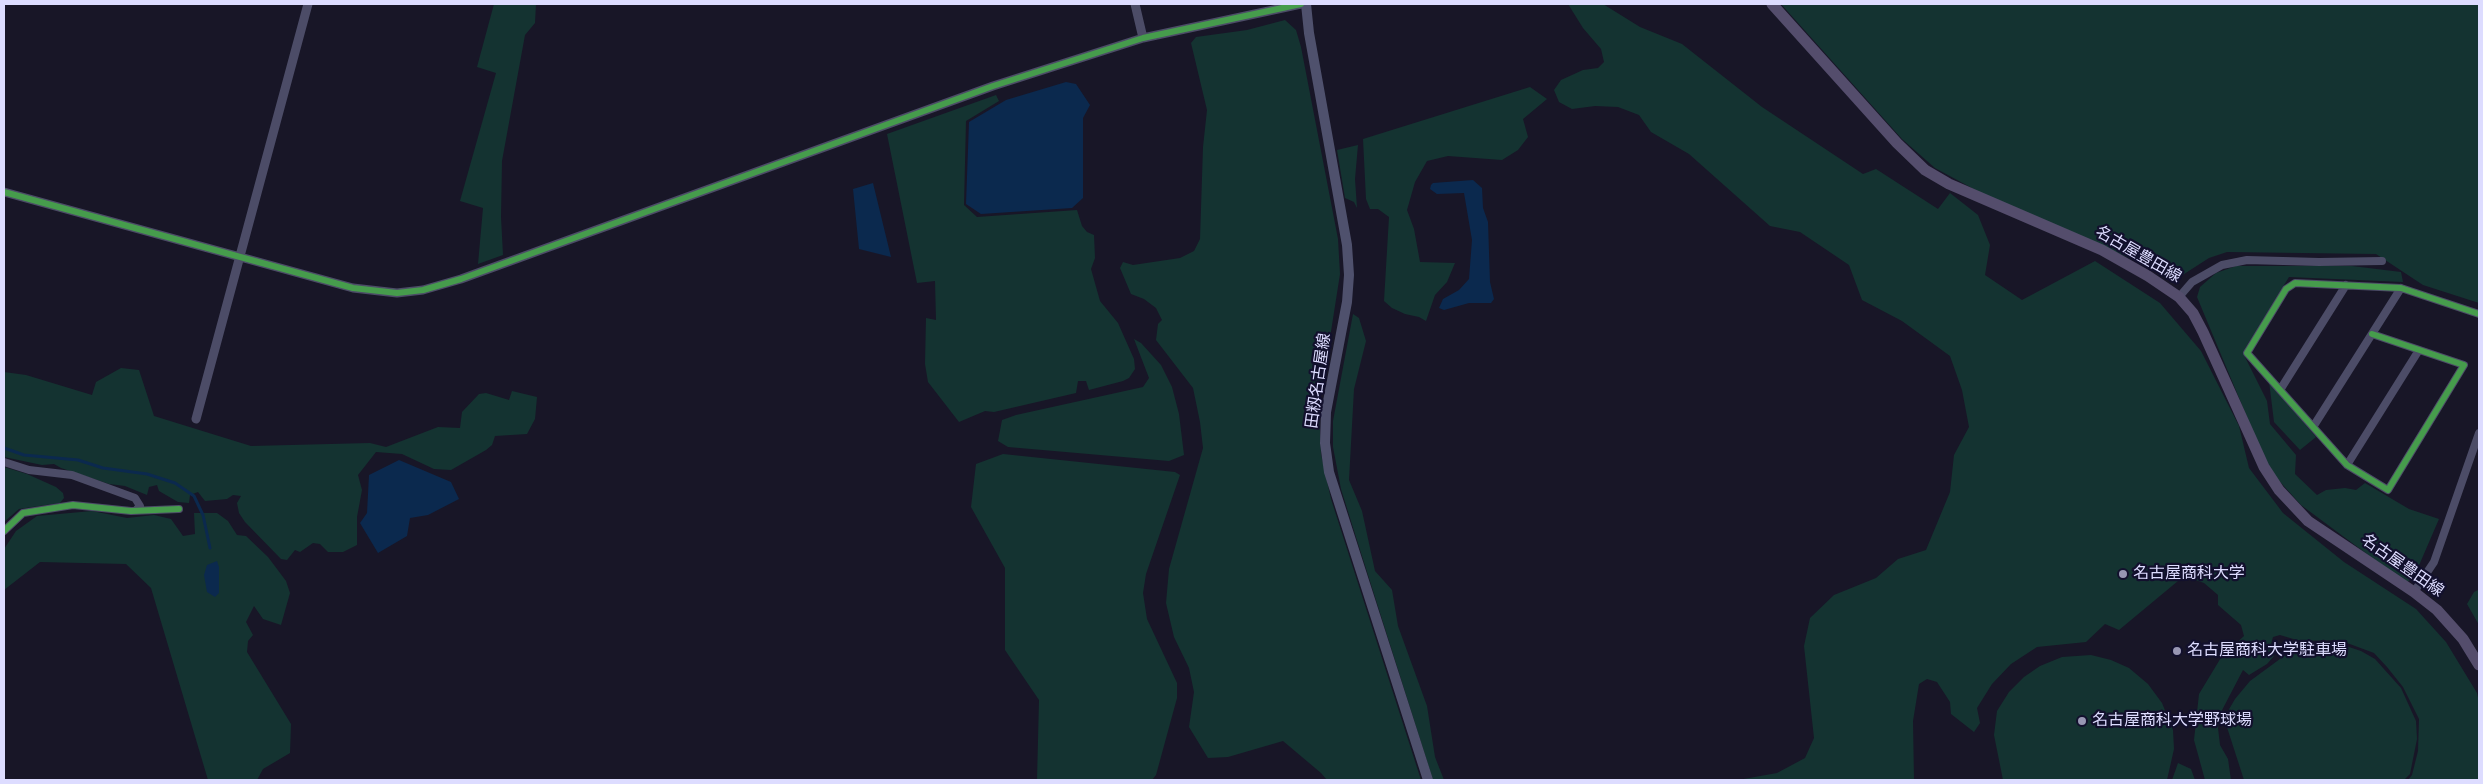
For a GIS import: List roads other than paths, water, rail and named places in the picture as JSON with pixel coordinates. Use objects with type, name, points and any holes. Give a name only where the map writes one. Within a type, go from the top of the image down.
[{"type":"main road","name":"田籾名古屋線","points":[[1306,4],[1309,32],[1347,245],[1349,275],[1346,302],[1326,412],[1325,443],[1329,472],[1428,780]]},
{"type":"main road","name":"名古屋豊田線","points":[[1772,4],[1897,143],[1925,170],[1949,184],[2102,250],[2148,276],[2179,297],[2193,313],[2203,332],[2264,467],[2279,490],[2308,521],[2414,592],[2453,626],[2479,665]]},
{"type":"street","points":[[196,419],[308,4]]},
{"type":"street","points":[[1135,4],[1143,38]]},
{"type":"street","points":[[4,192],[238,258],[353,288],[397,293],[423,290],[486,270],[993,86],[1143,38],[1301,4]]},
{"type":"street","points":[[2179,297],[2192,282],[2222,265],[2247,260],[2382,261]]},
{"type":"street","points":[[2372,334],[2464,365],[2388,490],[2347,465],[2247,353],[2286,289],[2295,283],[2401,288],[2479,314]]},
{"type":"street","points":[[2280,390],[2346,285]]},
{"type":"street","points":[[2313,427],[2401,288]]},
{"type":"street","points":[[2347,465],[2419,350]]},
{"type":"street","points":[[2414,592],[2434,562],[2479,433]]},
{"type":"street","points":[[4,462],[29,470],[72,475],[136,498],[140,506],[137,509]]},
{"type":"street","points":[[4,531],[23,513],[39,509],[73,505],[131,511],[137,509],[179,509]]},
{"type":"water","points":[[1066,82],[1076,84],[1090,105],[1083,118],[1083,198],[1072,208],[981,214],[966,204],[969,122],[1006,100]]},
{"type":"water","points":[[1473,180],[1482,188],[1483,208],[1488,222],[1490,282],[1494,299],[1491,303],[1469,303],[1444,310],[1439,308],[1443,299],[1459,290],[1469,279],[1472,240],[1464,193],[1437,194],[1430,189],[1433,183]]},
{"type":"water","points":[[873,183],[891,257],[859,249],[853,189]]},
{"type":"water","points":[[399,460],[451,482],[459,499],[428,515],[410,518],[407,536],[378,553],[360,523],[367,513],[369,475]]},
{"type":"water","points":[[217,561],[219,567],[219,593],[215,597],[207,592],[204,575],[207,565]]},
{"type":"waterway","points":[[4,448],[24,455],[78,460],[103,468],[147,474],[175,483],[194,496],[203,515],[210,548]]},
{"type":"place","name":"名古屋商科大学","points":[[2123,574]]},
{"type":"place","name":"名古屋商科大学駐車場","points":[[2177,651]]},
{"type":"place","name":"名古屋商科大学野球場","points":[[2082,721]]}]
